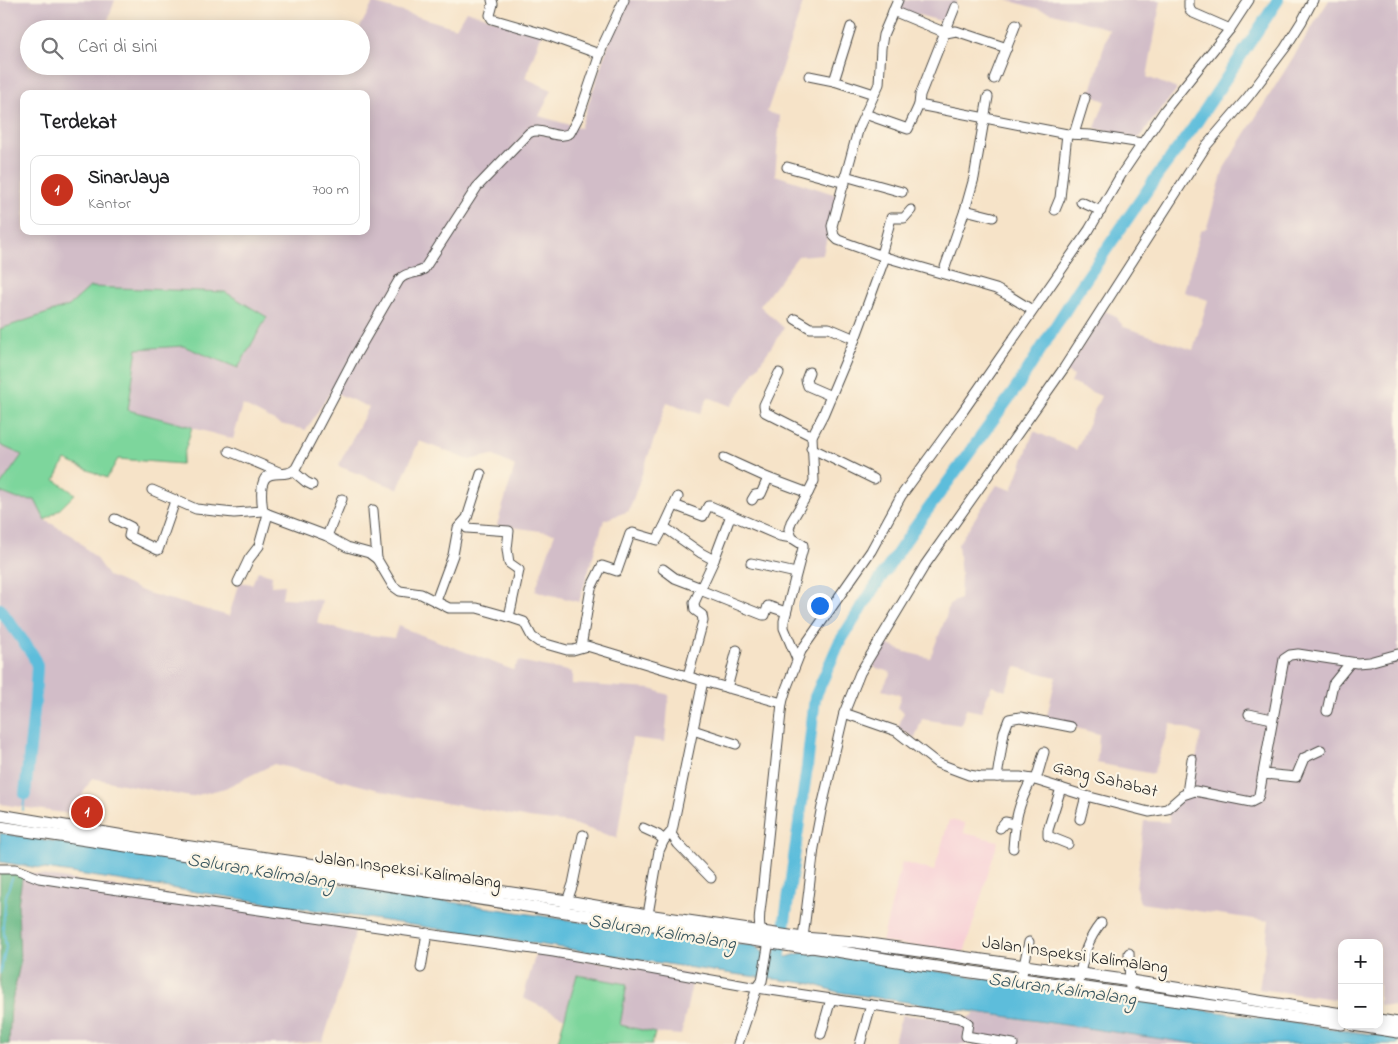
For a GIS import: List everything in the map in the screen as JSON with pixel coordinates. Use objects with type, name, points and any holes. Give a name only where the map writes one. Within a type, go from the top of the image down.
[{"type":"main road","name":"Jalan Inspeksi Kalimalang","points":[[3,822],[31,820],[177,849]]},
{"type":"main road","name":"Jalan Inspeksi Kalimalang","points":[[3,822],[34,832],[177,849],[373,878],[567,901],[647,920]]},
{"type":"main road","name":"Jalan Inspeksi Kalimalang","points":[[373,878],[563,912],[647,920],[766,939],[1022,966],[1338,1013]]},
{"type":"main road","name":"Jalan Inspeksi Kalimalang","points":[[854,948],[1021,979],[1338,1023]]},
{"type":"main road","points":[[1383,1020],[1398,1022]]},
{"type":"main road","points":[[1379,1029],[1398,1032]]},
{"type":"street","points":[[492,0],[493,4],[490,15],[492,19],[544,34],[600,54]]},
{"type":"street","points":[[293,471],[398,280],[406,274],[424,269],[472,194],[485,178],[529,134],[540,131],[559,136],[570,133],[579,116],[600,54],[624,0]]},
{"type":"street","points":[[898,0],[883,35],[880,78],[859,127],[832,226],[834,236],[838,240],[883,256],[996,289],[1032,310]]},
{"type":"street","points":[[1189,0],[1191,12],[1230,28]]},
{"type":"street","points":[[738,1044],[760,985],[766,939],[760,921],[761,904],[782,703],[797,659],[871,550],[902,496],[962,414],[1101,211],[1142,143],[1230,28],[1248,0]]},
{"type":"street","points":[[803,943],[814,848],[821,811],[844,713],[860,673],[929,558],[1064,368],[1206,146],[1285,48],[1306,15],[1312,0]]},
{"type":"street","points":[[865,114],[908,129],[919,105],[920,95],[955,7]]},
{"type":"street","points":[[893,11],[946,33],[956,31],[1007,48]]},
{"type":"street","points":[[994,79],[1016,24]]},
{"type":"street","points":[[834,81],[851,27]]},
{"type":"street","points":[[809,76],[834,81],[874,94]]},
{"type":"street","points":[[943,273],[965,210],[986,118],[988,97]]},
{"type":"street","points":[[1055,210],[1060,198],[1071,134],[1085,98]]},
{"type":"street","points":[[919,105],[1071,134],[1142,143]]},
{"type":"street","points":[[787,167],[902,192]]},
{"type":"street","points":[[1080,202],[1101,211]]},
{"type":"street","points":[[792,538],[789,529],[791,522],[808,493],[814,476],[811,448],[812,436],[832,396],[855,339],[883,256],[891,218],[904,218],[910,210]]},
{"type":"street","points":[[965,210],[993,217]]},
{"type":"street","points":[[795,319],[810,328],[829,328],[855,339]]},
{"type":"street","points":[[809,372],[806,380],[808,386],[832,396]]},
{"type":"street","points":[[779,373],[764,405],[764,412],[812,436]]},
{"type":"street","points":[[811,448],[874,479]]},
{"type":"street","points":[[229,451],[280,472]]},
{"type":"street","points":[[724,458],[768,478],[808,493]]},
{"type":"street","points":[[238,582],[249,559],[258,546],[265,512],[263,483],[265,478],[273,473],[293,471],[312,485]]},
{"type":"street","points":[[436,602],[453,555],[458,528],[465,521],[481,474]]},
{"type":"street","points":[[752,500],[754,495],[761,494],[768,478]]},
{"type":"street","points":[[152,490],[196,509],[234,513],[265,512],[327,536],[348,547],[369,553],[377,559],[396,589],[421,594],[449,608],[477,608],[524,622],[532,637],[538,642],[567,650],[587,646],[782,703]]},
{"type":"street","points":[[327,536],[342,499]]},
{"type":"street","points":[[116,519],[131,527],[129,536],[158,550],[175,501]]},
{"type":"street","points":[[581,647],[591,588],[602,566],[617,571],[631,534],[657,540],[676,501],[703,516],[710,506],[780,536],[792,538],[803,545],[786,612],[784,628],[797,659]]},
{"type":"street","points":[[373,510],[377,559]]},
{"type":"street","points":[[688,676],[703,621],[702,615],[694,607],[694,603],[714,560],[730,516]]},
{"type":"street","points":[[465,521],[467,528],[508,531],[507,549],[510,563],[519,570],[509,617]]},
{"type":"street","points":[[664,527],[714,560]]},
{"type":"street","points":[[751,563],[796,573]]},
{"type":"street","points":[[663,569],[675,578],[763,615],[768,606],[786,612]]},
{"type":"street","points":[[727,688],[737,650]]},
{"type":"street","points":[[1192,759],[1186,793],[1200,792],[1251,802],[1258,799],[1282,662],[1286,656],[1298,654],[1350,663],[1369,662],[1398,654]]},
{"type":"street","points":[[1327,711],[1334,684],[1350,663]]},
{"type":"street","points":[[647,920],[659,851],[667,837],[703,681]]},
{"type":"street","name":"Gang Sahabat","points":[[844,713],[896,731],[927,756],[950,769],[981,778],[1034,779],[1086,796],[1153,812],[1166,809],[1186,793]]},
{"type":"street","points":[[1249,714],[1272,719]]},
{"type":"street","points":[[997,777],[1004,732],[1009,719],[1020,716],[1071,727]]},
{"type":"street","points":[[693,730],[707,730],[736,744]]},
{"type":"street","points":[[1262,774],[1296,777],[1304,758],[1321,750]]},
{"type":"street","points":[[1013,848],[1015,824],[1021,799],[1034,779],[1044,752]]},
{"type":"street","points":[[1061,788],[1048,830],[1048,836],[1068,844]]},
{"type":"street","points":[[1080,819],[1086,796]]},
{"type":"street","points":[[1000,828],[1005,822],[1015,824]]},
{"type":"street","points":[[643,828],[667,837],[678,844],[710,878]]},
{"type":"street","points":[[563,912],[573,884],[583,835]]},
{"type":"street","points":[[0,869],[16,869],[39,878],[78,884],[612,961],[760,985],[831,999],[960,1018],[968,1023],[966,1036],[1013,1044]]},
{"type":"street","points":[[1077,987],[1088,940],[1101,923]]},
{"type":"street","points":[[421,968],[427,934]]},
{"type":"street","points":[[1021,979],[1022,966],[1029,942]]},
{"type":"street","points":[[1129,953],[1130,994]]},
{"type":"street","points":[[821,1034],[831,999]]},
{"type":"street","points":[[860,1044],[871,1005]]},
{"type":"shaded area","points":[[0,0],[115,0],[108,20],[20,20],[20,75],[370,75],[370,20],[364,20],[373,3],[456,28],[466,11],[542,33],[525,78],[552,90],[539,116],[580,128],[619,14],[628,0],[804,0],[767,112],[780,116],[775,175],[837,195],[823,254],[798,256],[760,306],[784,328],[731,406],[708,397],[700,414],[667,402],[629,511],[604,520],[579,602],[535,591],[555,533],[497,525],[515,466],[492,455],[469,460],[419,441],[398,489],[338,466],[369,407],[331,391],[306,430],[280,424],[243,405],[233,439],[128,410],[137,349],[183,346],[238,368],[90,287],[69,306],[0,329]]},
{"type":"shaded area","points":[[903,0],[957,0],[948,23],[900,10]]},
{"type":"shaded area","points":[[1007,0],[1161,0],[1147,77],[1177,89],[1138,139],[1095,128],[1105,101],[1090,95],[1109,29]]},
{"type":"shaded area","points":[[1329,0],[1398,0],[1398,1007],[1383,1005],[1383,939],[1338,939],[1338,999],[1259,989],[1269,921],[1140,903],[1136,888],[1144,821],[1169,822],[1168,806],[1191,786],[1201,734],[1171,723],[1153,774],[1097,763],[1099,734],[1046,720],[1056,677],[1016,667],[1005,691],[992,685],[981,712],[966,709],[961,725],[922,719],[915,738],[898,728],[904,712],[897,708],[901,695],[882,690],[891,672],[873,667],[885,643],[905,652],[930,658],[949,604],[960,599],[961,576],[958,544],[997,485],[1012,490],[1034,431],[1076,450],[1101,396],[1071,383],[1074,376],[1066,372],[1105,311],[1114,315],[1124,327],[1193,350],[1208,300],[1184,292],[1200,232],[1207,227],[1224,168]]},
{"type":"shaded area","points":[[0,445],[22,455],[0,486]]},
{"type":"shaded area","points":[[0,492],[18,499],[35,499],[45,520],[73,536],[95,557],[108,576],[147,593],[229,616],[239,582],[252,584],[258,571],[272,575],[271,586],[284,585],[282,598],[322,600],[317,623],[348,632],[394,638],[398,626],[513,670],[519,661],[572,672],[572,684],[651,689],[669,695],[665,742],[632,738],[617,838],[570,823],[529,818],[400,795],[274,764],[225,788],[190,797],[92,778],[71,814],[0,804]]},
{"type":"shaded area","points":[[949,820],[965,823],[964,833],[998,841],[964,953],[882,942],[902,862],[934,871]]},
{"type":"shaded area","points":[[23,872],[356,926],[351,954],[323,1041],[290,1044],[9,1044],[18,929],[18,904]]},
{"type":"shaded area","points":[[536,953],[694,975],[681,1035],[655,1033],[619,1025],[627,984],[578,975],[565,1018],[523,998]]},
{"type":"shaded area","points":[[976,1013],[1197,1044],[893,1044],[902,1015],[964,1020]]},
{"type":"green space","points":[[90,287],[225,292],[267,317],[238,368],[183,346],[137,349],[128,410],[192,427],[181,464],[118,459],[107,478],[65,460],[55,480],[75,494],[60,509],[45,520],[35,500],[18,499],[0,492],[0,486],[22,455],[0,445],[0,329],[69,306]]},
{"type":"green space","points":[[0,871],[23,872],[18,904],[20,964],[11,1005],[9,1044],[0,1044]]},
{"type":"green space","points":[[577,975],[627,984],[620,1025],[655,1033],[652,1044],[557,1044]]},
{"type":"water","name":"Saluran Kalimalang","points":[[0,833],[726,944],[754,945],[764,953],[787,957],[804,952],[1398,1038],[1398,1044],[1197,1044],[837,992],[813,984],[726,973],[0,862]]},
{"type":"waterway","points":[[778,969],[807,767],[815,697],[839,643],[913,530],[1017,387],[1077,292],[1157,176],[1193,128],[1278,0]]},
{"type":"waterway","points":[[0,609],[33,655],[37,666],[25,794]]},
{"type":"waterway","points":[[23,810],[25,794]]},
{"type":"waterway","points":[[0,973],[6,947],[3,926],[6,896],[12,878]]},
{"type":"place","name":"SinarJaya","points":[[87,812]]}]
